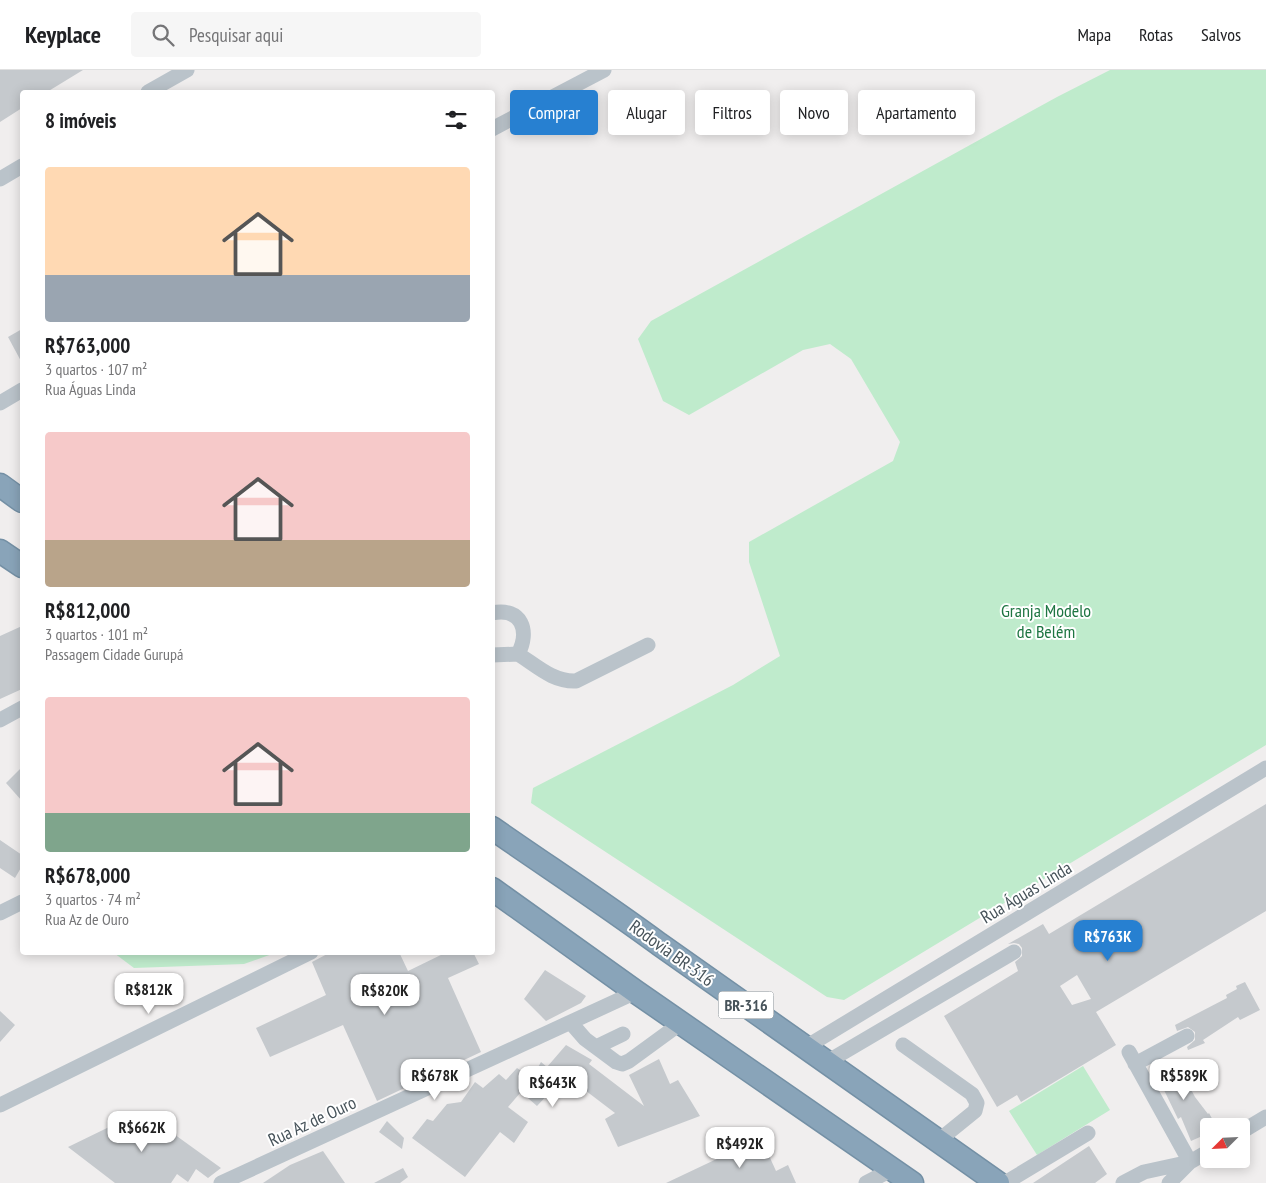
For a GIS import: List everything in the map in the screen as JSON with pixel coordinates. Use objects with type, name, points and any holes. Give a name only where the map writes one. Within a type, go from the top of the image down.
[{"type":"highway","points":[[0,485],[20,500]]},
{"type":"highway","points":[[0,551],[20,565]]},
{"type":"highway","name":"Rodovia BR-316","points":[[495,830],[621,915],[659,944],[938,1141],[986,1179]]},
{"type":"highway","name":"BR-316","points":[[495,891],[636,992],[912,1183]]},
{"type":"street","points":[[152,90],[187,70]]},
{"type":"street","points":[[495,127],[604,70]]},
{"type":"street","points":[[0,179],[20,167]]},
{"type":"street","points":[[0,403],[20,391]]},
{"type":"street","points":[[495,612],[502,611],[514,614],[521,623],[524,632],[524,643],[518,654]]},
{"type":"street","points":[[495,655],[518,654],[552,677],[564,682],[576,681],[648,645]]},
{"type":"street","points":[[0,720],[20,709]]},
{"type":"street","name":"Rua Águas Linda","points":[[806,1047],[1266,768]]},
{"type":"street","points":[[0,913],[20,903]]},
{"type":"street","points":[[827,1062],[1014,952]]},
{"type":"street","points":[[0,1105],[305,955]]},
{"type":"street","name":"Rua Az de Ouro","points":[[221,1183],[636,992]]},
{"type":"street","points":[[571,1022],[585,1039],[616,1062],[622,1064],[681,1023]]},
{"type":"street","points":[[596,1047],[622,1034]]},
{"type":"street","points":[[1187,1036],[1132,1058],[1190,1162]]},
{"type":"street","points":[[903,1045],[972,1094],[977,1103],[975,1111],[938,1141]]},
{"type":"street","points":[[1250,1127],[1266,1117]]},
{"type":"street","points":[[1005,1183],[1088,1133]]},
{"type":"street","points":[[1169,1183],[1190,1162],[1200,1156]]},
{"type":"street","points":[[1123,1183],[1144,1172],[1190,1162]]},
{"type":"street","points":[[866,1183],[893,1169]]},
{"type":"green space","name":"Granja Modelo de Belém","points":[[1110,70],[1266,70],[1266,745],[844,1000],[827,997],[531,803],[533,788],[733,685],[780,656],[749,562],[749,542],[893,461],[900,442],[851,359],[830,344],[803,350],[689,415],[663,401],[638,339],[651,321],[1057,97]]},
{"type":"green space","points":[[117,955],[269,955],[244,964],[134,968]]},
{"type":"green space","points":[[1083,1066],[1110,1110],[1037,1155],[1009,1111]]},
{"type":"building","points":[[0,70],[83,70],[50,90],[20,90],[20,109],[0,122]]},
{"type":"building","points":[[20,330],[20,359],[8,337]]},
{"type":"building","points":[[20,627],[20,690],[0,699],[0,636]]},
{"type":"building","points":[[20,769],[20,799],[6,783]]},
{"type":"building","points":[[1266,804],[1266,911],[1096,1012],[1116,1045],[1021,1102],[1017,1095],[997,1107],[944,1016],[1018,971],[1015,962],[1022,956],[1022,948],[1019,944],[1008,944],[1043,924],[1049,934]],"holes":[[[1077,975],[1091,999],[1072,1005],[1060,986]]]},
{"type":"building","points":[[0,840],[20,854],[20,869],[15,878],[0,868]]},
{"type":"building","points":[[325,955],[400,955],[408,971],[441,955],[474,955],[479,964],[448,978],[481,1052],[377,1101],[343,1025],[270,1057],[256,1028],[326,995],[312,962]]},
{"type":"building","points":[[545,970],[586,996],[581,1003],[546,1021],[524,999]]},
{"type":"building","points":[[1245,982],[1260,1010],[1240,1020],[1238,1017],[1203,1040],[1205,1043],[1188,1050],[1187,1047],[1195,1040],[1195,1032],[1188,1027],[1177,1031],[1175,1025],[1227,998],[1226,995],[1237,989],[1236,986]]},
{"type":"building","points":[[0,1011],[15,1025],[0,1042]]},
{"type":"building","points":[[566,1045],[592,1060],[589,1064],[644,1106],[629,1075],[659,1059],[670,1084],[678,1080],[700,1116],[618,1147],[605,1119],[615,1113],[573,1081],[563,1096],[552,1090],[537,1106],[521,1092],[508,1107],[528,1122],[514,1143],[500,1132],[465,1177],[412,1138],[427,1119],[433,1121],[447,1104],[461,1102],[475,1082],[483,1088],[499,1074],[506,1080],[517,1068],[532,1078],[541,1062],[547,1067]]},
{"type":"building","points":[[1179,1062],[1195,1097],[1212,1118],[1200,1118],[1200,1137],[1191,1141],[1181,1117],[1178,1119],[1164,1090],[1161,1091],[1153,1075]]},
{"type":"building","points":[[142,1111],[221,1168],[208,1178],[196,1169],[188,1182],[177,1174],[171,1183],[115,1183],[68,1147]]},
{"type":"building","points":[[387,1121],[404,1138],[402,1149],[379,1132]]},
{"type":"building","points":[[761,1138],[776,1171],[788,1165],[796,1183],[666,1183]]},
{"type":"building","points":[[1089,1146],[1107,1174],[1095,1183],[1033,1183]]},
{"type":"building","points":[[323,1151],[345,1183],[263,1183],[290,1165]]},
{"type":"building","points":[[403,1168],[408,1177],[400,1183],[374,1183]]}]
